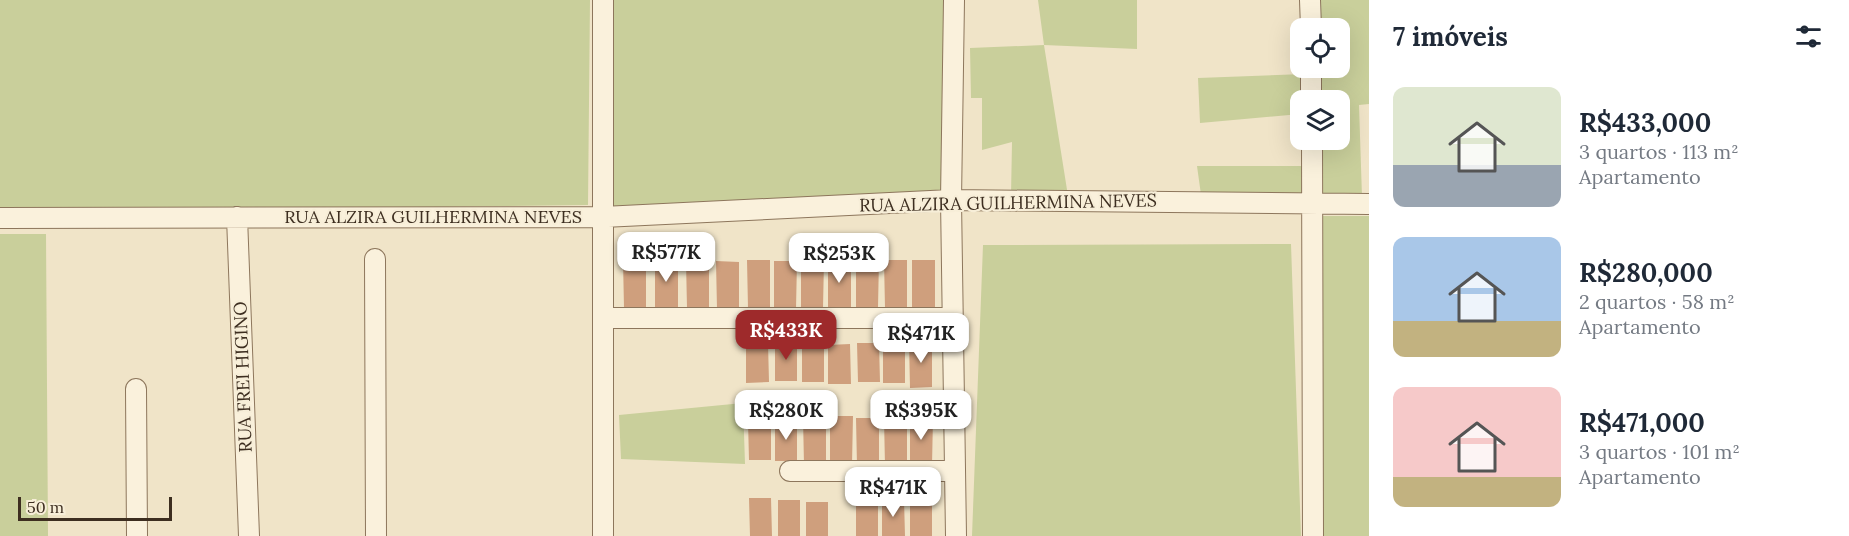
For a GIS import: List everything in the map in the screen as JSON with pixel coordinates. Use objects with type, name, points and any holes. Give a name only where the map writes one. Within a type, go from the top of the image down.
[{"type":"street","points":[[603,0],[603,536]]},
{"type":"street","points":[[954,0],[951,200],[956,536]]},
{"type":"street","points":[[1310,0],[1311,18]]},
{"type":"street","points":[[1312,150],[1313,536]]},
{"type":"street","name":"RUA ALZIRA GUILHERMINA NEVES","points":[[0,218],[603,217],[951,200],[1369,204]]},
{"type":"street","name":"RUA FREI HIGINO","points":[[237,217],[249,536]]},
{"type":"street","points":[[375,259],[376,536]]},
{"type":"street","points":[[603,318],[953,318]]},
{"type":"street","points":[[136,389],[136,536]]},
{"type":"street","points":[[790,471],[955,471]]},
{"type":"green space","points":[[0,0],[590,0],[588,205],[0,213]]},
{"type":"green space","points":[[610,0],[946,0],[943,191],[610,209]]},
{"type":"green space","points":[[1038,0],[1137,0],[1137,49],[1044,45]]},
{"type":"green space","points":[[1321,0],[1369,0],[1369,104],[1359,105],[1362,197],[1318,196],[1319,150],[1350,150],[1350,90],[1319,90],[1320,78],[1350,78],[1350,18],[1320,18]]},
{"type":"green space","points":[[1044,45],[1068,196],[1011,196],[1012,142],[982,150],[982,98],[971,98],[970,48]]},
{"type":"green space","points":[[1290,75],[1290,78],[1304,78],[1305,90],[1290,90],[1290,115],[1200,123],[1198,78]]},
{"type":"green space","points":[[1197,166],[1307,166],[1304,197],[1202,202]]},
{"type":"green space","points":[[1322,216],[1369,216],[1369,536],[1321,536]]},
{"type":"green space","points":[[0,234],[46,234],[48,536],[0,536]]},
{"type":"green space","points":[[1291,244],[1301,536],[972,536],[983,245]]},
{"type":"green space","points":[[743,403],[745,464],[621,459],[619,415]]},
{"type":"building","points":[[655,259],[678,260],[678,307],[655,307]]},
{"type":"building","points":[[879,259],[878,307],[856,307],[856,260]]},
{"type":"building","points":[[623,260],[646,260],[646,308],[624,308]]},
{"type":"building","points":[[747,260],[770,260],[770,308],[748,308]]},
{"type":"building","points":[[801,260],[824,260],[823,308],[801,308]]},
{"type":"building","points":[[828,260],[851,260],[851,307],[828,308]]},
{"type":"building","points":[[884,260],[907,260],[907,308],[885,308]]},
{"type":"building","points":[[912,260],[935,260],[935,307],[912,308]]},
{"type":"building","points":[[686,261],[709,261],[709,308],[687,308]]},
{"type":"building","points":[[716,261],[739,262],[739,309],[717,309]]},
{"type":"building","points":[[774,261],[797,261],[796,309],[774,309]]},
{"type":"building","points":[[909,340],[932,340],[932,387],[910,388]]},
{"type":"building","points":[[797,341],[797,381],[775,381],[775,342]]},
{"type":"building","points":[[824,342],[824,382],[802,382],[802,343]]},
{"type":"building","points":[[746,343],[768,343],[769,382],[746,383]]},
{"type":"building","points":[[857,343],[879,343],[880,382],[858,382]]},
{"type":"building","points":[[905,343],[905,383],[883,383],[883,344]]},
{"type":"building","points":[[850,344],[851,384],[828,384],[828,345]]},
{"type":"building","points":[[830,416],[853,416],[852,464],[830,464]]},
{"type":"building","points":[[803,417],[826,417],[826,464],[804,465]]},
{"type":"building","points":[[907,417],[907,465],[885,466],[884,418]]},
{"type":"building","points":[[910,417],[933,418],[932,465],[910,465]]},
{"type":"building","points":[[856,418],[879,418],[879,466],[857,466]]},
{"type":"building","points":[[771,420],[771,460],[749,460],[748,421]]},
{"type":"building","points":[[775,421],[797,421],[797,461],[775,461]]},
{"type":"building","points":[[749,498],[771,498],[772,536],[750,536]]},
{"type":"building","points":[[910,498],[932,498],[932,536],[910,536]]},
{"type":"building","points":[[882,499],[904,499],[905,536],[882,536]]},
{"type":"building","points":[[778,500],[800,500],[800,536],[778,536]]},
{"type":"building","points":[[856,500],[878,500],[878,536],[856,536]]},
{"type":"building","points":[[806,502],[828,502],[828,536],[806,536]]}]
